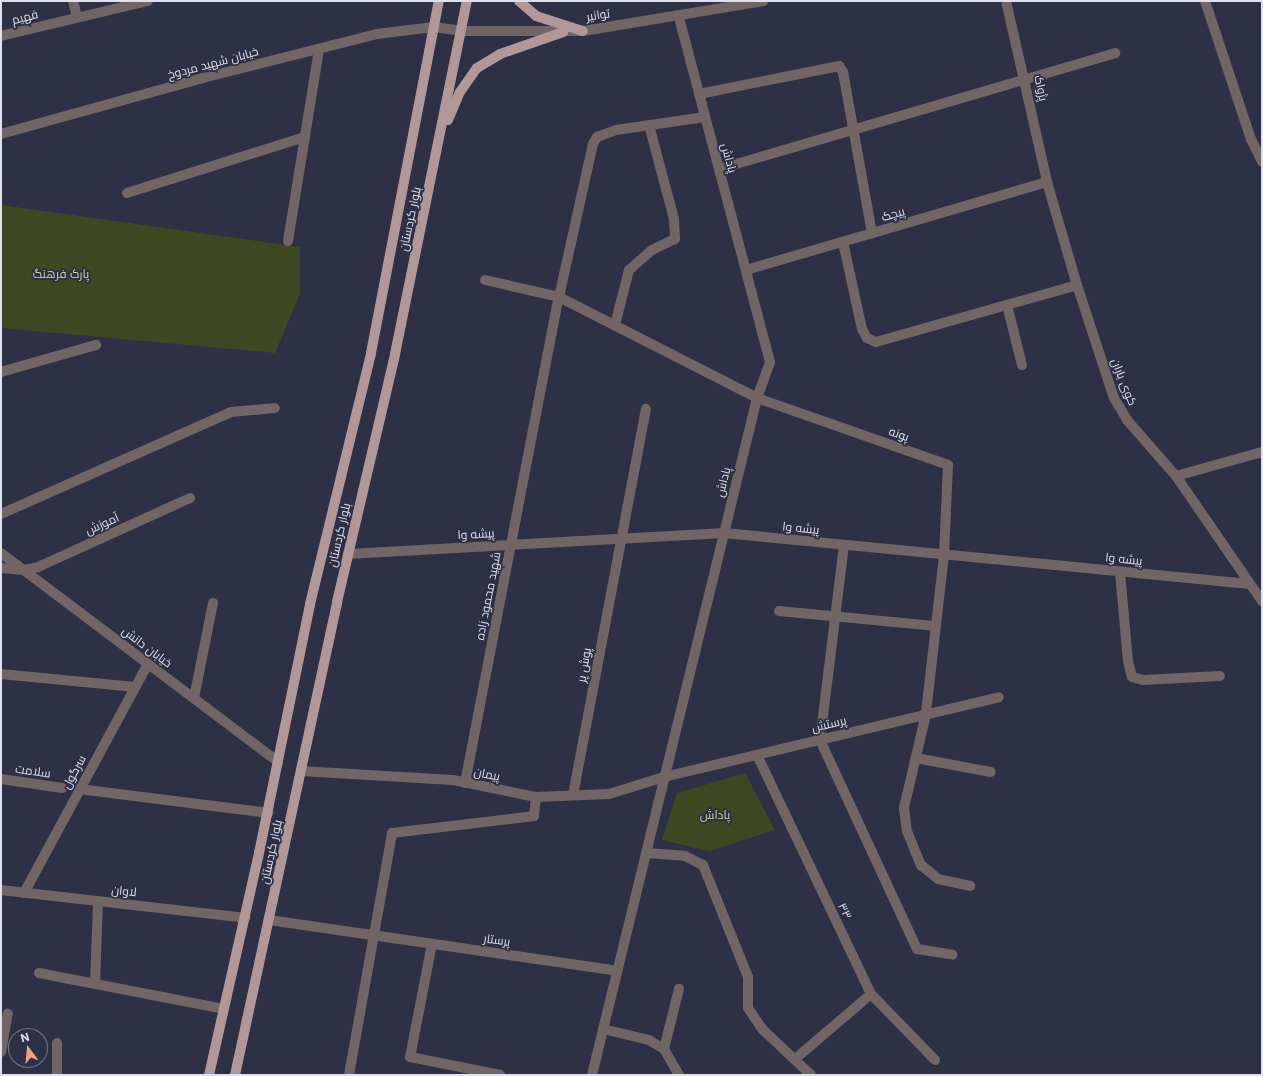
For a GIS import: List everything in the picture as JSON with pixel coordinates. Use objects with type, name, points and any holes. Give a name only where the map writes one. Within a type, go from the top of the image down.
[{"type":"main road","name":"بلوار کردستان","points":[[209,1075],[268,813],[310,604],[371,353],[439,1]]},
{"type":"main road","name":"بلوار کردستان","points":[[235,1075],[348,554],[395,354],[467,1]]},
{"type":"main road","points":[[519,1],[536,16],[583,31]]},
{"type":"main road","points":[[441,134],[460,92],[477,68],[500,54],[563,32]]},
{"type":"street","points":[[73,1],[77,17]]},
{"type":"street","name":"فهیم","points":[[1,36],[148,1]]},
{"type":"street","name":"توانیر","points":[[434,27],[461,31],[583,31],[764,1]]},
{"type":"street","name":"پژواک","points":[[1006,1],[1026,79],[1047,182]]},
{"type":"street","points":[[1205,1],[1251,138],[1262,162]]},
{"type":"street","name":"پاداش","points":[[592,1075],[757,398],[770,362],[678,15]]},
{"type":"street","name":"خیابان شهید مردوخ","points":[[1,134],[377,34],[434,27]]},
{"type":"street","points":[[288,241],[319,49]]},
{"type":"street","points":[[719,169],[1115,52]]},
{"type":"street","points":[[699,94],[839,66],[843,72],[872,233]]},
{"type":"street","name":"شهید محمود زاده","points":[[465,783],[559,297],[593,144],[597,137],[606,133],[705,117]]},
{"type":"street","points":[[615,325],[629,270],[652,250],[675,239],[674,219],[649,125]]},
{"type":"street","points":[[127,193],[305,137]]},
{"type":"street","name":"پیچک","points":[[746,270],[1047,182]]},
{"type":"street","name":"کوی باران","points":[[1047,182],[1077,285],[1114,398],[1127,420],[1176,476],[1262,601]]},
{"type":"street","points":[[843,242],[862,328],[867,338],[876,342],[1077,285]]},
{"type":"street","points":[[485,280],[559,297],[757,398]]},
{"type":"street","points":[[1007,305],[1022,365]]},
{"type":"street","points":[[1,372],[96,346]]},
{"type":"street","name":"پونه","points":[[757,398],[948,465],[944,555]]},
{"type":"street","points":[[1,514],[231,412],[275,408]]},
{"type":"street","name":"پوش پر","points":[[573,796],[620,539],[646,409]]},
{"type":"street","points":[[1176,476],[1262,452]]},
{"type":"street","name":"آموزش","points":[[24,570],[38,567],[190,498]]},
{"type":"street","name":"پیشه وا","points":[[348,554],[724,533],[1250,584]]},
{"type":"street","points":[[844,545],[820,740],[917,949],[953,955]]},
{"type":"street","name":"خیابان دانش","points":[[1,553],[278,762]]},
{"type":"street","points":[[944,555],[926,714],[904,808],[907,831],[913,850],[921,865],[938,879],[970,886]]},
{"type":"street","points":[[1,568],[24,570]]},
{"type":"street","points":[[1120,572],[1128,661],[1132,677],[1136,680],[1154,680],[1220,676]]},
{"type":"street","points":[[194,698],[213,603]]},
{"type":"street","points":[[779,611],[835,615],[936,626]]},
{"type":"street","name":"سرگول","points":[[24,893],[148,664]]},
{"type":"street","points":[[1,674],[135,687]]},
{"type":"street","name":"پرستش","points":[[664,777],[999,697]]},
{"type":"street","name":"۳۳","points":[[757,755],[871,994],[935,1060]]},
{"type":"street","points":[[916,758],[991,772]]},
{"type":"street","name":"پیمان","points":[[301,771],[465,783],[536,797],[609,794],[664,777]]},
{"type":"street","name":"سلامت","points":[[1,779],[62,788]]},
{"type":"street","points":[[79,789],[268,813]]},
{"type":"street","points":[[349,1075],[392,833],[534,816],[536,797]]},
{"type":"street","points":[[646,853],[685,856],[703,865],[748,977],[748,1008],[762,1029],[811,1075]]},
{"type":"street","name":"لاوان","points":[[1,890],[245,918]]},
{"type":"street","points":[[95,984],[98,901]]},
{"type":"street","name":"پرستار","points":[[269,920],[617,971]]},
{"type":"street","points":[[432,944],[410,1057],[500,1075]]},
{"type":"street","points":[[39,973],[224,1009]]},
{"type":"street","points":[[664,1049],[679,989]]},
{"type":"street","points":[[795,1059],[871,994]]},
{"type":"street","points":[[1,1052],[8,1014]]},
{"type":"street","points":[[603,1029],[649,1040],[664,1049],[679,1075]]},
{"type":"street","points":[[57,1043],[57,1075]]},
{"type":"green space","name":"پارک فرهنگ","points":[[1,205],[300,247],[300,294],[275,353],[1,328]]},
{"type":"green space","name":"پاداش","points":[[745,773],[775,830],[710,851],[662,840],[677,793]]}]
